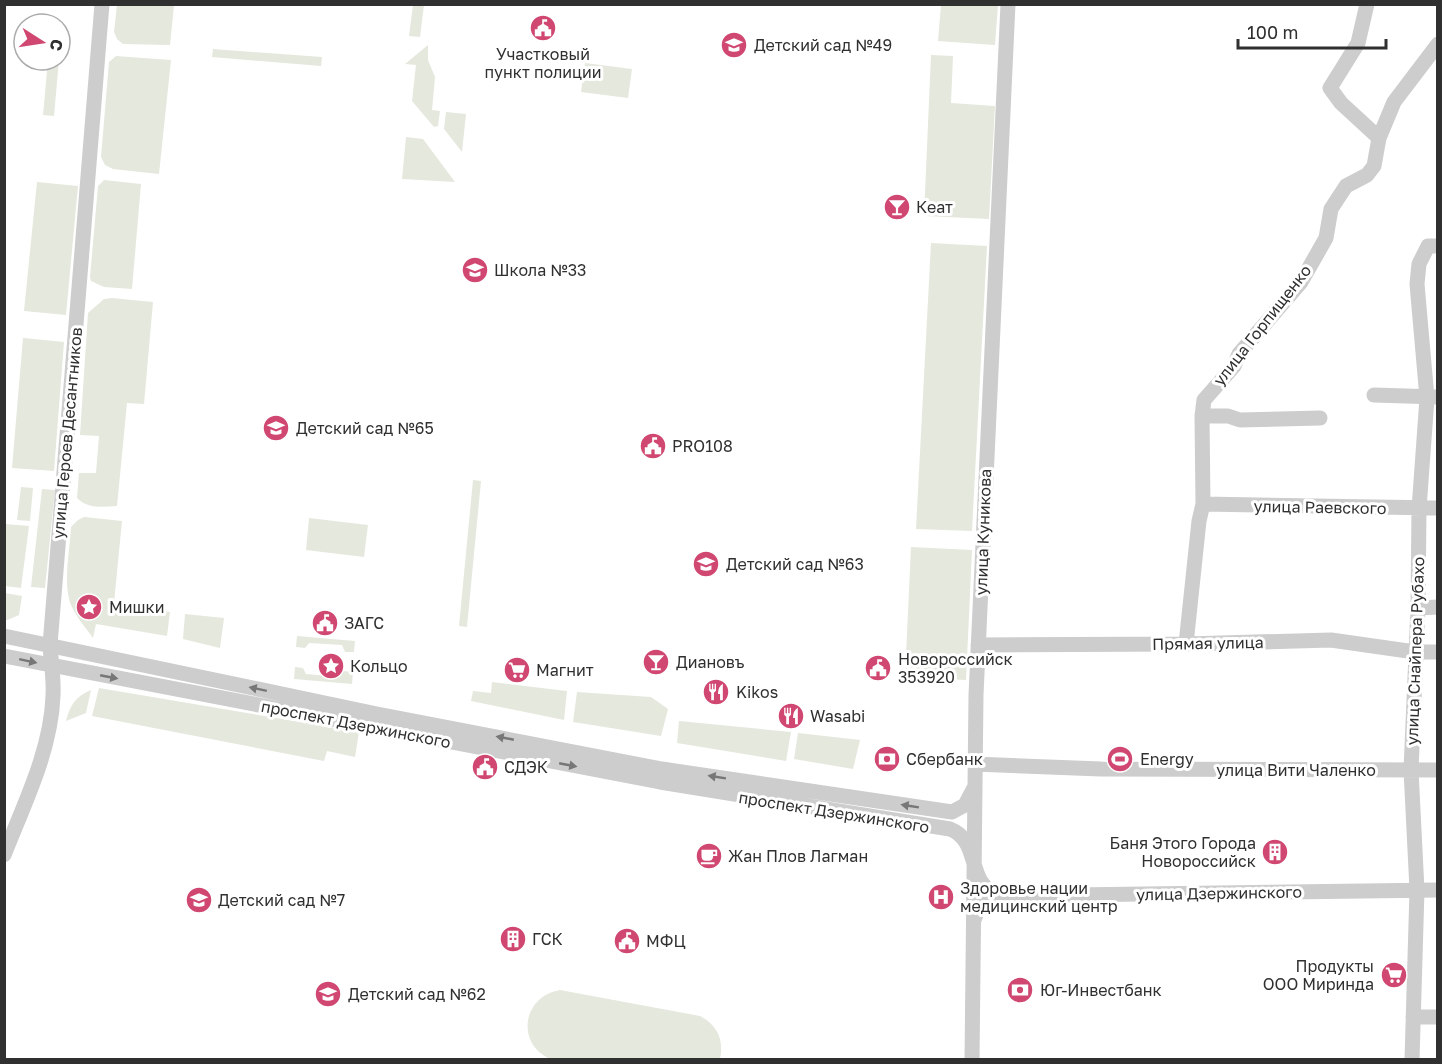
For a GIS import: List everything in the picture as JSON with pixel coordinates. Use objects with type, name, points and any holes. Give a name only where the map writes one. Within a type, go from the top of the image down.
[{"type":"street","name":"улица Героев Десантников","points":[[4,855],[40,762],[50,721],[53,695],[50,645],[102,4]]},
{"type":"street","name":"улица Куникова","points":[[972,1059],[974,862],[972,823],[978,645],[1008,4]]},
{"type":"street","points":[[1366,4],[1358,43],[1330,88],[1341,103],[1379,138]]},
{"type":"street","name":"улица Горпищенко","points":[[1186,644],[1199,521],[1203,504],[1202,416],[1204,400],[1209,391],[1234,366],[1239,354],[1301,282],[1326,238],[1331,209],[1346,186],[1367,175],[1374,166],[1379,138],[1394,102],[1437,44]]},
{"type":"street","name":"улица Снайпера Рубахо","points":[[1412,1059],[1417,890],[1411,770],[1418,608],[1419,509],[1432,398],[1417,284],[1419,264],[1433,246]]},
{"type":"street","points":[[1374,395],[1432,398]]},
{"type":"street","points":[[1202,416],[1228,416],[1240,420],[1320,418]]},
{"type":"street","name":"улица Раевского","points":[[1203,504],[1437,508]]},
{"type":"street","points":[[1418,608],[1437,607]]},
{"type":"street","name":"проспект Дзержинского","points":[[4,636],[661,776],[952,812],[965,805],[975,785]]},
{"type":"street","name":"Прямая улица","points":[[978,645],[1186,644],[1331,640],[1415,652],[1437,652]]},
{"type":"street","name":"проспект Дзержинского","points":[[4,656],[950,830],[957,832],[969,848],[981,884],[991,893],[1001,896]]},
{"type":"street","name":"улица Вити Чаленко","points":[[974,764],[1101,769],[1437,770]]},
{"type":"street","points":[[952,812],[972,823]]},
{"type":"street","points":[[950,830],[972,823]]},
{"type":"street","name":"улица Дзержинского","points":[[1001,896],[1437,890]]},
{"type":"street","points":[[973,922],[976,914],[986,902],[1001,896]]},
{"type":"street","points":[[1413,1017],[1437,1017]]},
{"type":"shaded area","points":[[117,5],[174,5],[170,45],[123,44],[114,32]]},
{"type":"shaded area","points":[[413,5],[424,5],[420,37],[409,36]]},
{"type":"shaded area","points":[[941,5],[998,5],[995,45],[938,41]]},
{"type":"shaded area","points":[[428,45],[428,60],[435,77],[432,110],[440,111],[438,126],[434,127],[412,101],[416,65],[405,64]]},
{"type":"shaded area","points":[[213,49],[322,57],[321,66],[212,57]]},
{"type":"shaded area","points":[[931,55],[953,56],[951,103],[995,106],[989,219],[924,216]]},
{"type":"shaded area","points":[[116,56],[171,60],[159,174],[113,169],[105,165],[101,157],[109,62]]},
{"type":"shaded area","points":[[585,63],[632,69],[628,98],[581,92]]},
{"type":"shaded area","points":[[47,72],[58,72],[54,116],[43,115]]},
{"type":"shaded area","points":[[446,112],[466,114],[462,152],[444,129]]},
{"type":"shaded area","points":[[406,137],[423,139],[455,182],[402,179]]},
{"type":"shaded area","points":[[104,180],[141,184],[132,289],[104,287],[91,281],[98,186]]},
{"type":"shaded area","points":[[37,182],[78,186],[66,315],[24,311]]},
{"type":"shaded area","points":[[931,243],[987,246],[972,531],[916,529]]},
{"type":"shaded area","points":[[104,299],[153,302],[144,404],[127,403],[117,506],[106,507],[86,504],[77,498],[79,473],[96,473],[99,436],[80,435],[88,313]]},
{"type":"shaded area","points":[[23,338],[64,342],[54,471],[12,468]]},
{"type":"shaded area","points":[[473,480],[481,481],[467,627],[459,626]]},
{"type":"shaded area","points":[[21,487],[33,488],[30,521],[17,520]]},
{"type":"shaded area","points":[[42,489],[55,490],[45,588],[31,587]]},
{"type":"shaded area","points":[[84,517],[122,521],[114,603],[170,612],[167,636],[96,624],[93,638],[79,619],[69,599],[67,568],[71,527]]},
{"type":"shaded area","points":[[309,518],[368,525],[364,557],[306,550]]},
{"type":"shaded area","points":[[5,524],[29,526],[21,588],[5,586]]},
{"type":"shaded area","points":[[911,547],[972,550],[966,680],[905,677]]},
{"type":"shaded area","points":[[5,593],[22,596],[19,615],[5,621]]},
{"type":"shaded area","points":[[185,614],[224,618],[220,648],[183,639]]},
{"type":"shaded area","points":[[297,636],[355,641],[354,652],[345,652],[342,645],[309,643],[305,648],[296,647]]},
{"type":"shaded area","points":[[295,667],[303,668],[306,674],[340,677],[343,671],[353,672],[352,684],[294,679]]},
{"type":"shaded area","points":[[492,682],[567,691],[564,720],[471,701],[473,691],[491,693]]},
{"type":"shaded area","points":[[99,688],[359,732],[355,757],[327,751],[324,761],[92,716]]},
{"type":"shaded area","points":[[91,690],[86,713],[66,721],[74,702]]},
{"type":"shaded area","points":[[577,692],[651,697],[668,709],[661,736],[573,722]]},
{"type":"shaded area","points":[[679,721],[791,732],[786,761],[677,743]]},
{"type":"shaded area","points":[[798,733],[860,740],[853,769],[794,759]]},
{"type":"shaded area","points":[[560,990],[700,1016],[711,1024],[718,1034],[721,1046],[720,1059],[548,1058],[531,1041],[528,1020],[538,1001]]},
{"type":"place","name":"Участковый пункт полиции","points":[[543,28]]},
{"type":"place","name":"Детский сад №49","points":[[734,45]]},
{"type":"place","name":"Кеат","points":[[897,207]]},
{"type":"place","name":"Школа №33","points":[[475,270]]},
{"type":"place","name":"Детский сад №65","points":[[276,428]]},
{"type":"place","name":"PRO108","points":[[653,446]]},
{"type":"place","name":"Детский сад №63","points":[[706,564]]},
{"type":"place","name":"Мишки","points":[[89,607]]},
{"type":"place","name":"ЗАГС","points":[[325,623]]},
{"type":"place","name":"Диановъ","points":[[656,662]]},
{"type":"place","name":"Кольцо","points":[[331,666]]},
{"type":"place","name":"Новороссийск 353920","points":[[878,668]]},
{"type":"place","name":"Магнит","points":[[517,670]]},
{"type":"place","name":"Kikos","points":[[716,692]]},
{"type":"place","name":"Wasabi","points":[[791,716]]},
{"type":"place","name":"Сбербанк","points":[[887,759]]},
{"type":"place","name":"Energy","points":[[1120,759]]},
{"type":"place","name":"СДЭК","points":[[485,767]]},
{"type":"place","name":"Баня Этого Города Новороссийск","points":[[1275,852]]},
{"type":"place","name":"Жан Плов Лагман","points":[[709,856]]},
{"type":"place","name":"Здоровье нации медицинский центр","points":[[941,897]]},
{"type":"place","name":"Детский сад №7","points":[[199,900]]},
{"type":"place","name":"ГСК","points":[[513,939]]},
{"type":"place","name":"МФЦ","points":[[627,941]]},
{"type":"place","name":"Продукты ООО Миринда","points":[[1394,975]]},
{"type":"place","name":"Юг-Инвестбанк","points":[[1020,990]]},
{"type":"place","name":"Детский сад №62","points":[[328,994]]}]
